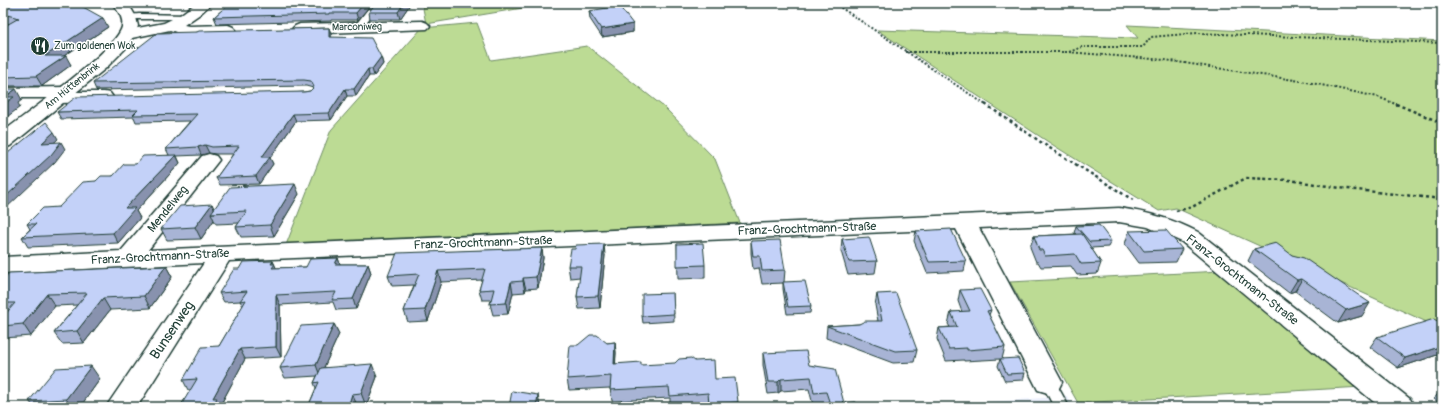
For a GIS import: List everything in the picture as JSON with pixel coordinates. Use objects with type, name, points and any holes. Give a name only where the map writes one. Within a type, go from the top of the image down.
[{"type":"street","points":[[3,5],[8,3]]},
{"type":"street","points":[[119,3],[123,6],[128,26],[153,31],[172,26],[205,3]]},
{"type":"street","name":"Am Hüttenbrink","points":[[3,142],[100,64],[119,46],[128,26]]},
{"type":"street","points":[[172,26],[188,31],[242,30]]},
{"type":"street","name":"Marconiweg","points":[[288,29],[422,26]]},
{"type":"street","points":[[3,93],[123,97]]},
{"type":"street","name":"Mendelweg","points":[[128,259],[209,160]]},
{"type":"street","name":"Franz-Grochtmann-Straße","points":[[3,265],[1119,215],[1158,218],[1190,237],[1400,407]]},
{"type":"street","points":[[964,222],[1048,382]]},
{"type":"street","name":"Bunsenweg","points":[[121,407],[222,254]]},
{"type":"lane","points":[[358,28],[371,11]]},
{"type":"lane","points":[[128,26],[139,16],[187,17]]},
{"type":"lane","points":[[1048,382],[1062,407]]},
{"type":"path","points":[[834,3],[1048,147],[1158,218],[1192,207],[1246,178],[1289,180],[1347,189],[1442,199]]},
{"type":"path","points":[[1068,52],[1082,47],[1143,48],[1151,37],[1197,34],[1442,43]]},
{"type":"path","points":[[905,52],[1068,52],[1165,60],[1306,82],[1378,97],[1442,123]]},
{"type":"shaded area","points":[[1067,396],[1074,407],[928,407]]},
{"type":"green space","points":[[422,3],[545,3],[426,24]]},
{"type":"green space","points":[[477,23],[491,60],[587,46],[665,108],[715,159],[740,223],[286,245],[331,130],[422,28]]},
{"type":"green space","points":[[1127,25],[1442,41],[1442,329],[1176,208],[1159,211],[1053,145],[877,30],[1138,38]]},
{"type":"green space","points":[[1221,271],[1363,387],[1078,403],[1010,282]]},
{"type":"building","points":[[18,3],[76,3],[103,18],[45,56],[66,56],[36,76],[3,77],[3,74],[7,71],[3,71],[8,67],[3,67],[3,27],[19,18],[3,14],[3,8]]},
{"type":"building","points":[[230,3],[364,3],[356,13],[214,17]]},
{"type":"building","points":[[373,3],[404,3],[398,12],[369,12],[375,4]]},
{"type":"building","points":[[619,6],[633,24],[601,29],[589,11]]},
{"type":"building","points":[[329,28],[329,37],[371,38],[381,57],[372,69],[368,69],[354,89],[345,89],[329,113],[293,114],[262,157],[270,157],[256,176],[216,178],[239,146],[212,147],[205,145],[198,147],[166,149],[197,114],[133,115],[138,110],[57,112],[76,97],[310,91],[314,87],[311,81],[304,80],[93,83],[157,33]]},
{"type":"building","points":[[3,89],[16,89],[5,97],[14,97],[3,105]]},
{"type":"building","points":[[46,122],[54,132],[42,143],[61,142],[51,155],[3,199],[3,157]]},
{"type":"building","points":[[176,155],[125,208],[135,208],[113,233],[22,237],[36,224],[27,224],[43,208],[59,207],[83,182],[96,181],[101,176],[113,176],[124,164],[136,164],[143,156]]},
{"type":"building","points":[[295,184],[270,225],[236,227],[247,211],[211,213],[230,187]]},
{"type":"building","points":[[212,204],[195,227],[161,229],[180,206]]},
{"type":"building","points":[[1099,225],[1111,241],[1090,242],[1076,226]]},
{"type":"building","points":[[951,229],[966,261],[929,262],[916,231]]},
{"type":"building","points":[[1166,230],[1182,249],[1144,251],[1129,231]]},
{"type":"building","points":[[1082,234],[1101,263],[1081,264],[1075,254],[1045,256],[1042,250],[1039,250],[1034,236]]},
{"type":"building","points":[[869,237],[877,261],[849,262],[842,239]]},
{"type":"building","points":[[780,240],[785,270],[762,271],[760,256],[753,256],[751,241]]},
{"type":"building","points":[[703,243],[705,265],[677,266],[677,244]]},
{"type":"building","points":[[1276,243],[1292,255],[1304,258],[1370,303],[1346,310],[1302,279],[1297,280],[1254,249]]},
{"type":"building","points":[[604,244],[598,296],[577,297],[581,266],[568,266],[571,249],[575,249],[576,245]]},
{"type":"building","points":[[542,248],[536,277],[523,278],[523,281],[511,282],[506,303],[490,304],[494,289],[479,290],[485,269],[438,271],[425,310],[404,311],[419,274],[388,276],[397,253]]},
{"type":"building","points":[[338,258],[335,264],[368,264],[353,299],[332,300],[336,292],[276,295],[276,347],[240,349],[213,398],[217,398],[212,407],[180,407],[197,379],[183,380],[202,347],[219,346],[246,300],[240,301],[247,291],[219,293],[234,269],[239,269],[243,262],[273,261],[271,264],[275,264],[272,268],[306,267],[310,259]]},
{"type":"building","points":[[166,266],[144,296],[103,298],[77,331],[54,333],[87,293],[47,294],[23,324],[3,326],[3,317],[15,303],[3,303],[3,280],[9,273]]},
{"type":"building","points":[[805,281],[811,306],[788,307],[783,282]]},
{"type":"building","points":[[980,289],[991,310],[987,311],[1005,347],[967,350],[967,348],[949,349],[939,328],[957,327],[951,312],[970,311],[960,290]]},
{"type":"building","points":[[673,293],[674,314],[642,316],[642,294]]},
{"type":"building","points":[[896,293],[917,350],[895,351],[827,326],[859,324],[865,321],[882,321],[877,294]]},
{"type":"building","points":[[1434,319],[1442,324],[1442,346],[1405,358],[1377,337]]},
{"type":"building","points":[[334,324],[316,365],[280,368],[301,326]]},
{"type":"building","points":[[590,335],[597,335],[607,343],[615,342],[614,364],[641,362],[641,365],[675,363],[679,359],[691,358],[695,361],[714,360],[715,379],[735,378],[738,402],[709,404],[708,393],[670,396],[669,387],[610,390],[611,376],[567,379],[570,345],[578,345]]},
{"type":"building","points":[[806,351],[809,365],[835,369],[844,403],[855,402],[856,407],[831,407],[826,392],[814,393],[811,377],[781,379],[778,382],[768,382],[763,353]]},
{"type":"building","points":[[1018,358],[1025,373],[1007,374],[1000,359]]},
{"type":"building","points":[[372,364],[361,393],[352,394],[348,407],[308,407],[319,382],[314,383],[321,368]]},
{"type":"building","points":[[91,366],[66,399],[29,401],[56,368]]},
{"type":"building","points":[[512,391],[538,395],[536,407],[509,407]]},
{"type":"place","name":"Zum goldenen Wok","points":[[40,46]]}]
